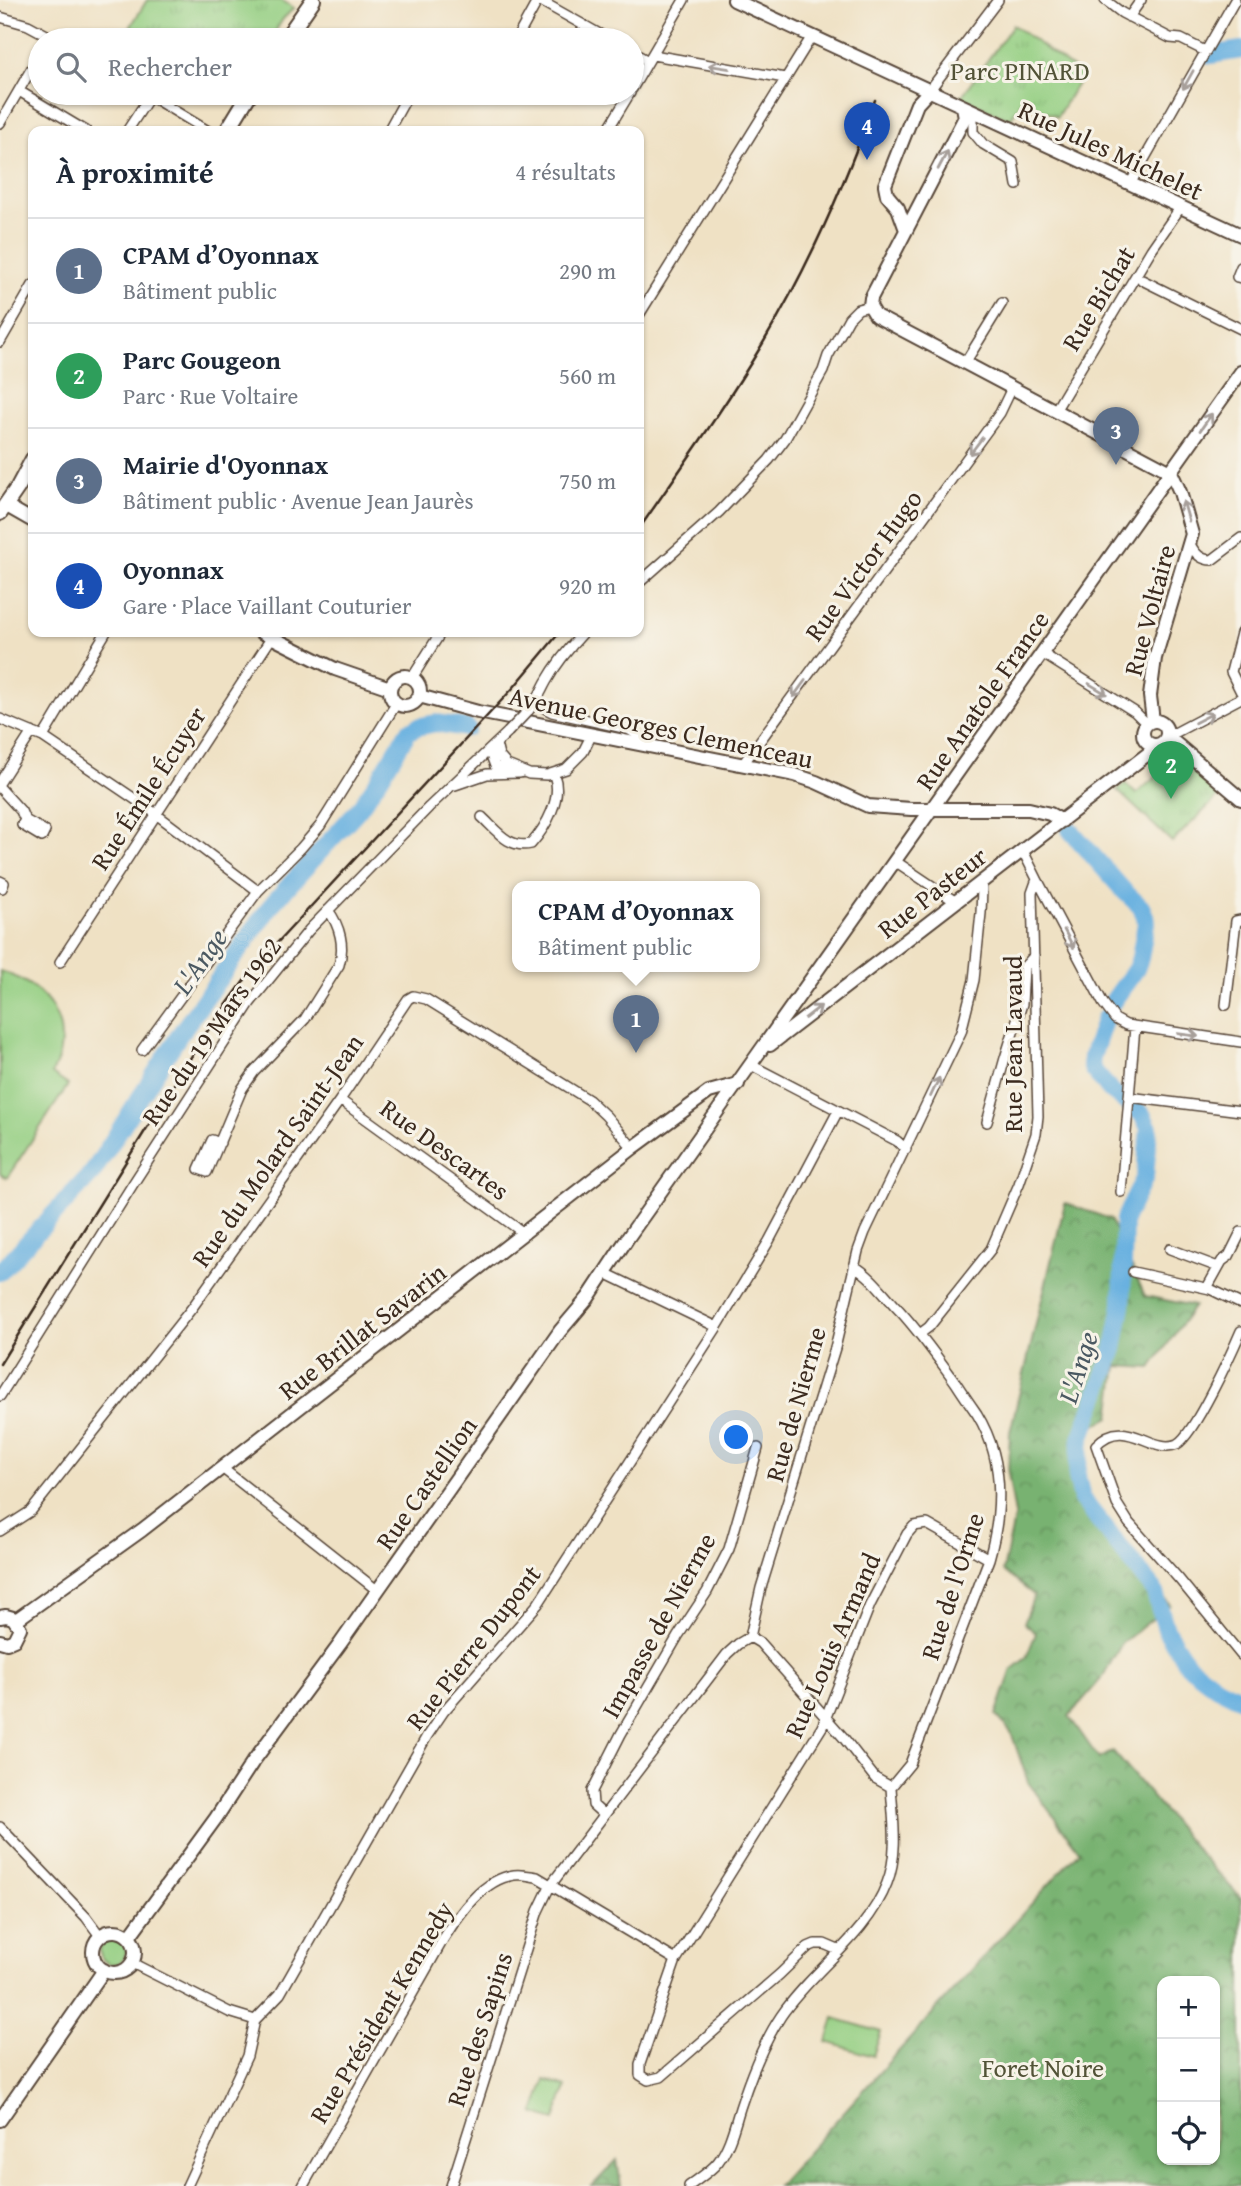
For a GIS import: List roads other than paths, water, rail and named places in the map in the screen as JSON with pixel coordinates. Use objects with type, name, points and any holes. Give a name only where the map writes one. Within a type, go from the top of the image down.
[{"type":"main road","points":[[293,28],[313,0]]},
{"type":"main road","name":"Rue Jules Michelet","points":[[742,2],[929,91],[964,112],[1241,235]]},
{"type":"main road","points":[[906,230],[898,208],[887,195],[886,185],[917,104],[929,91]]},
{"type":"main road","points":[[231,126],[243,105]]},
{"type":"main road","points":[[964,112],[871,299],[870,306],[876,316],[1171,472]]},
{"type":"main road","name":"Rue Anatole France","points":[[755,1060],[1241,372]]},
{"type":"main road","points":[[28,468],[18,487],[2,507],[28,519]]},
{"type":"main road","name":"Rue Voltaire","points":[[1146,719],[1155,658],[1192,534],[1180,492],[1171,472]]},
{"type":"main road","points":[[270,637],[335,669],[390,688]]},
{"type":"main road","points":[[398,678],[412,678],[419,688],[419,696],[412,705],[401,706],[391,697],[390,688],[398,678]]},
{"type":"main road","name":"Avenue Georges Clemenceau","points":[[419,696],[478,712],[795,775],[868,806],[1029,809],[1049,814],[1062,821]]},
{"type":"main road","points":[[1146,719],[1159,721],[1164,725],[1167,730],[1165,739]]},
{"type":"main road","points":[[1146,719],[1143,736],[1147,742],[1153,744],[1165,739],[1173,741],[1241,799]]},
{"type":"main road","points":[[1133,765],[1146,719]]},
{"type":"main road","name":"Rue Pasteur","points":[[755,1060],[1165,739]]},
{"type":"main road","name":"Rue Castellion","points":[[129,1937],[560,1331],[588,1298],[755,1060]]},
{"type":"main road","name":"Rue Brillat Savarin","points":[[0,1641],[11,1642],[18,1637],[20,1628],[16,1620],[142,1530],[633,1148],[709,1092],[738,1084]]},
{"type":"main road","points":[[0,1618],[10,1616],[16,1620]]},
{"type":"main road","points":[[118,1931],[129,1937],[135,1948],[132,1963],[120,1972],[104,1970],[97,1965],[93,1953],[100,1936],[118,1931]]},
{"type":"main road","points":[[0,2120],[104,1970]]},
{"type":"street","points":[[523,28],[539,0],[589,28]]},
{"type":"street","points":[[644,68],[684,0]]},
{"type":"street","points":[[929,91],[998,0]]},
{"type":"street","points":[[1105,0],[1129,17],[1205,51]]},
{"type":"street","points":[[1129,17],[1140,0]]},
{"type":"street","points":[[1130,184],[1235,0]]},
{"type":"street","points":[[0,17],[33,28]]},
{"type":"street","points":[[644,307],[812,36]]},
{"type":"street","points":[[644,56],[785,78]]},
{"type":"street","points":[[0,123],[28,75]]},
{"type":"street","points":[[19,91],[28,96]]},
{"type":"street","points":[[42,105],[78,126]]},
{"type":"street","points":[[130,126],[142,105]]},
{"type":"street","points":[[166,105],[200,126]]},
{"type":"street","points":[[391,126],[404,105]]},
{"type":"street","points":[[610,126],[623,105]]},
{"type":"street","points":[[964,112],[973,119],[973,132],[983,144],[1013,162],[1017,185]]},
{"type":"street","name":"Rue Bichat","points":[[1055,411],[1144,261],[1180,208]]},
{"type":"street","points":[[1241,267],[1237,277],[1241,278]]},
{"type":"street","points":[[1142,280],[1241,329]]},
{"type":"street","points":[[1,337],[28,293]]},
{"type":"street","points":[[965,363],[1002,303]]},
{"type":"street","points":[[644,579],[719,512],[769,460],[785,439],[849,318],[858,309],[870,306]]},
{"type":"street","name":"Rue Victor Hugo","points":[[743,764],[1000,413],[1012,388]]},
{"type":"street","points":[[1190,544],[1197,555],[1212,560],[1241,538]]},
{"type":"street","points":[[1241,633],[1231,672],[1241,692]]},
{"type":"street","points":[[44,737],[103,637]]},
{"type":"street","name":"Rue Émile Écuyer","points":[[60,962],[157,815],[265,637]]},
{"type":"street","points":[[412,678],[438,637]]},
{"type":"street","name":"Rue du 19 Mars 1962","points":[[0,1396],[242,1013],[285,958],[328,910],[537,702],[547,681],[580,637]]},
{"type":"street","points":[[1043,653],[1146,719]]},
{"type":"street","points":[[1165,739],[1241,698]]},
{"type":"street","points":[[537,702],[552,712],[635,732],[654,746]]},
{"type":"street","points":[[142,1050],[258,891],[320,825],[397,704]]},
{"type":"street","points":[[0,719],[44,737],[157,815],[258,891]]},
{"type":"street","points":[[0,782],[32,732]]},
{"type":"street","points":[[449,788],[480,775],[554,775],[566,769],[583,752],[592,734]]},
{"type":"street","points":[[493,747],[495,766],[510,773]]},
{"type":"street","points":[[493,747],[506,765],[528,774]]},
{"type":"street","points":[[482,817],[510,843],[531,844],[544,827],[555,800],[558,785],[554,775]]},
{"type":"street","points":[[0,788],[21,811],[25,820]]},
{"type":"street","points":[[1023,851],[1103,1003],[1115,1019],[1135,1027],[1241,1042]]},
{"type":"street","points":[[895,861],[956,902]]},
{"type":"street","name":"Rue Jean Lavaud","points":[[921,1333],[991,1249],[1037,1134],[1032,893],[1037,878]]},
{"type":"street","points":[[0,881],[4,883],[2,888],[0,887]]},
{"type":"street","name":"Rue de Nierme","points":[[750,1637],[761,1588],[835,1348],[865,1233],[961,1032],[974,980],[981,883]]},
{"type":"street","points":[[220,1143],[242,1090],[254,1072],[305,1019],[339,965],[342,942],[328,910]]},
{"type":"street","points":[[1226,1005],[1237,921],[1241,919]]},
{"type":"street","points":[[987,1122],[1023,1004],[1024,967],[1034,956]]},
{"type":"street","name":"Rue du Molard Saint-Jean","points":[[0,1531],[31,1511],[192,1308],[340,1100],[404,1003],[413,996],[419,997],[589,1100],[633,1148]]},
{"type":"street","points":[[1121,1192],[1135,1027]]},
{"type":"street","points":[[755,1060],[838,1111],[897,1141],[906,1149]]},
{"type":"street","points":[[1129,1097],[1241,1111]]},
{"type":"street","name":"Rue Descartes","points":[[340,1100],[525,1234]]},
{"type":"street","name":"Rue Pierre Dupont","points":[[255,2020],[280,1994],[434,1726],[538,1604],[717,1328],[769,1241],[838,1111]]},
{"type":"street","points":[[1207,1288],[1222,1261],[1229,1256],[1241,1232]]},
{"type":"street","points":[[1170,1250],[1219,1267]]},
{"type":"street","name":"Rue de l'Orme","points":[[855,1266],[921,1333],[977,1415],[991,1446],[1000,1499],[998,1526],[989,1559],[910,1764],[891,1787]]},
{"type":"street","points":[[1133,1272],[1207,1288],[1241,1304]]},
{"type":"street","points":[[605,1273],[717,1328]]},
{"type":"street","points":[[1241,1331],[1203,1410],[1180,1442],[1170,1446],[1120,1433],[1104,1436],[1096,1445],[1117,1504],[1129,1523],[1180,1578],[1241,1655]]},
{"type":"street","name":"Impasse de Nierme","points":[[604,1815],[593,1805],[592,1791],[621,1734],[707,1592],[729,1549],[758,1448]]},
{"type":"street","points":[[222,1468],[377,1591]]},
{"type":"street","name":"Rue Louis Armand","points":[[838,1950],[824,1944],[808,1947],[661,2077],[653,2080],[640,2075],[640,2064],[676,1959],[826,1718],[870,1605],[907,1534],[914,1526],[928,1524],[989,1559]]},
{"type":"street","points":[[550,1886],[727,1654],[750,1637],[760,1643],[876,1778],[891,1787],[894,1845],[891,1873],[876,1905],[780,2017],[753,2071],[731,2139],[717,2164],[689,2186]]},
{"type":"street","points":[[0,1827],[86,1917],[100,1936]]},
{"type":"street","name":"Rue Président Kennedy","points":[[303,2186],[454,1921],[482,1892],[504,1878],[514,1875],[537,1877],[676,1959]]},
{"type":"street","name":"Rue des Sapins","points":[[451,2186],[538,1911],[550,1886]]},
{"type":"street","points":[[132,1963],[229,2012],[255,2020],[247,2056],[187,2186]]},
{"type":"waterway","points":[[1210,55],[1241,50]]},
{"type":"waterway","name":"L'Ange","points":[[0,1272],[93,1172],[180,1034],[272,904],[358,810],[408,732],[436,723],[467,728]]},
{"type":"waterway","name":"L'Ange","points":[[1070,830],[1141,907],[1145,916],[1146,923],[1136,969],[1111,1004]]},
{"type":"waterway","name":"L'Ange","points":[[1105,1018],[1091,1065],[1110,1090],[1142,1114],[1149,1128],[1145,1177],[1124,1220],[1122,1305],[1114,1349],[1081,1439],[1077,1476],[1082,1499],[1154,1590],[1167,1632],[1189,1666],[1217,1687],[1241,1699]]},
{"type":"railway","points":[[644,522],[734,390],[780,314],[825,224],[875,100]]},
{"type":"railway","points":[[0,1364],[206,1033],[252,970],[514,687],[556,637]]},
{"type":"place","name":"Oyonnax","points":[[867,160]]},
{"type":"place","name":"Mairie d'Oyonnax","points":[[1116,465]]},
{"type":"place","name":"Parc Gougeon","points":[[1171,799]]},
{"type":"place","name":"CPAM d’Oyonnax","points":[[636,1053]]},
{"type":"park label","name":"Parc PINARD","points":[[1020,70]]},
{"type":"park label","name":"Foret Noire","points":[[1043,2067]]}]
